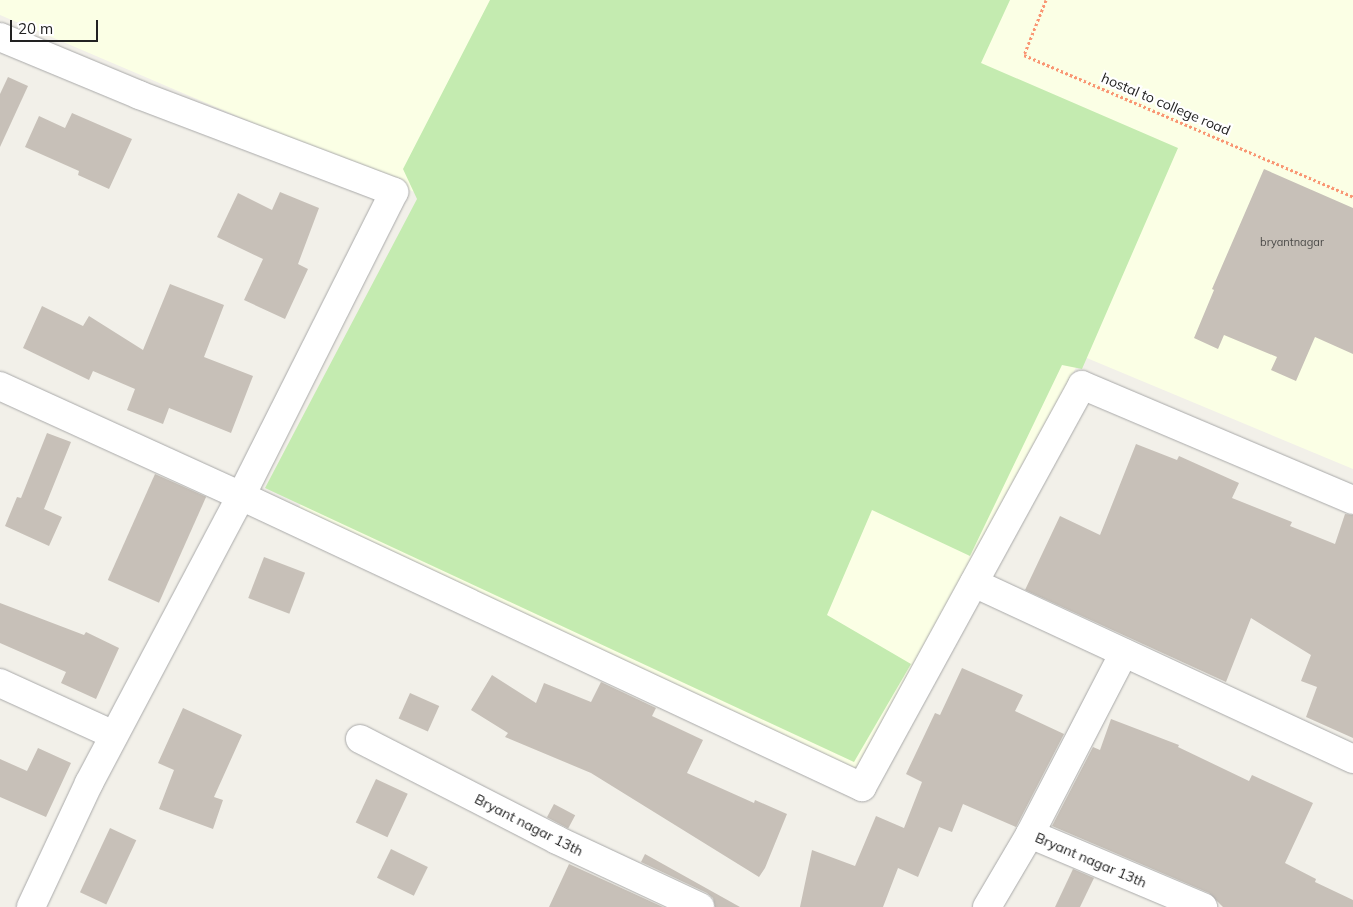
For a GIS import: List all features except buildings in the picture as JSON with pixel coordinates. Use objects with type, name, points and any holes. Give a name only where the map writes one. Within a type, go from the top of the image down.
[{"type":"street","points":[[0,37],[139,95],[394,192],[241,496],[89,782],[31,907]]},
{"type":"street","points":[[0,386],[241,496],[862,787],[1082,385],[1353,500]]},
{"type":"street","points":[[974,583],[1353,759]]},
{"type":"street","points":[[1030,834],[1124,653]]},
{"type":"street","points":[[0,683],[114,735]]},
{"type":"street","name":"Bryant nagar 13th","points":[[360,739],[557,840],[700,907]]},
{"type":"street","name":"Bryant nagar 13th","points":[[987,907],[1030,834],[1202,907]]},
{"type":"path","name":"hostal to college road","points":[[1046,0],[1024,55],[1353,197]]},
{"type":"shaded area","points":[[0,0],[1353,0],[1353,469],[1082,356],[863,773],[299,508],[426,197],[0,15]]},
{"type":"green space","points":[[490,0],[1010,0],[981,63],[1178,148],[1082,369],[1062,365],[970,556],[872,510],[827,615],[911,664],[854,762],[265,488],[417,199],[403,169]]}]
